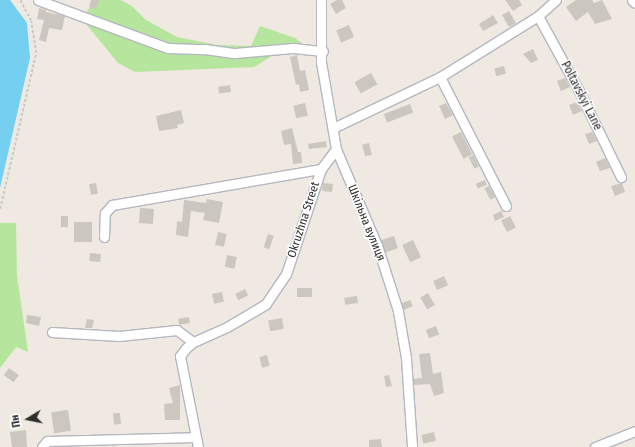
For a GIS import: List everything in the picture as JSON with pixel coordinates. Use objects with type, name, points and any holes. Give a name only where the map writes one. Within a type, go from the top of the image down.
[{"type":"street","points":[[38,0],[168,48],[205,48],[235,53],[293,48],[323,51]]},
{"type":"street","name":"Шкільна вулиця","points":[[321,0],[323,51],[321,62],[336,149],[377,245],[398,311],[406,358],[412,447]]},
{"type":"street","points":[[333,128],[440,77],[538,16],[556,0]]},
{"type":"street","points":[[632,0],[635,3]]},
{"type":"street","name":"Poltavskyi Lane","points":[[538,16],[579,90],[621,177]]},
{"type":"street","points":[[440,77],[506,206]]},
{"type":"street","points":[[321,169],[336,149]]},
{"type":"street","name":"Okruzhna Street","points":[[104,237],[105,212],[112,204],[321,169],[286,274],[266,304],[227,327],[193,342],[180,356],[180,368],[190,401],[195,437],[198,447]]},
{"type":"street","points":[[52,332],[119,336],[177,330],[193,342]]},
{"type":"street","points":[[595,447],[635,431]]},
{"type":"street","points":[[42,447],[47,441],[195,437]]},
{"type":"path","points":[[0,209],[31,84],[36,53],[31,21],[20,0]]},
{"type":"green space","points":[[95,0],[121,0],[133,7],[146,20],[177,37],[217,45],[251,46],[260,26],[295,38],[302,43],[285,48],[254,67],[135,72],[118,63],[86,24],[83,17]]},
{"type":"green space","points":[[0,223],[16,223],[17,276],[28,352],[16,347],[0,368]]},
{"type":"water","points":[[0,0],[10,0],[27,23],[30,58],[0,188]]},
{"type":"building","points":[[91,0],[99,0],[96,9],[89,7]]},
{"type":"building","points":[[337,0],[342,0],[346,8],[336,14],[330,4]]},
{"type":"building","points":[[505,0],[519,0],[522,5],[513,11]]},
{"type":"building","points":[[576,0],[592,0],[594,3],[602,0],[612,19],[595,24],[588,12],[576,21],[566,7]]},
{"type":"building","points":[[39,8],[46,10],[46,12],[65,16],[62,30],[49,28],[46,42],[39,40],[44,20],[37,19]]},
{"type":"building","points":[[509,11],[516,23],[509,27],[502,15]]},
{"type":"building","points":[[493,15],[498,23],[483,31],[479,24]]},
{"type":"building","points":[[349,25],[354,37],[341,42],[336,30]]},
{"type":"building","points":[[533,49],[538,60],[531,63],[523,54]]},
{"type":"building","points":[[297,55],[300,71],[305,70],[309,90],[300,92],[299,84],[296,85],[290,57]]},
{"type":"building","points":[[504,66],[506,74],[496,76],[494,68]]},
{"type":"building","points":[[371,73],[377,84],[361,94],[354,82]]},
{"type":"building","points":[[565,78],[570,87],[561,91],[557,81]]},
{"type":"building","points":[[230,85],[231,92],[219,94],[218,87]]},
{"type":"building","points":[[577,102],[582,111],[573,115],[569,105]]},
{"type":"building","points":[[305,103],[308,116],[296,118],[293,106]]},
{"type":"building","points":[[446,103],[453,115],[445,119],[439,106]]},
{"type":"building","points":[[410,104],[413,112],[387,122],[384,114]]},
{"type":"building","points":[[181,110],[184,123],[177,125],[178,128],[159,131],[156,116]]},
{"type":"building","points":[[292,128],[298,152],[301,152],[302,163],[293,164],[291,144],[284,145],[281,131]]},
{"type":"building","points":[[461,132],[472,154],[463,159],[452,137]]},
{"type":"building","points":[[592,132],[597,141],[589,144],[585,134]]},
{"type":"building","points":[[326,141],[327,147],[309,149],[308,144]]},
{"type":"building","points":[[369,143],[372,155],[365,156],[362,145]]},
{"type":"building","points":[[473,155],[479,167],[474,169],[469,157]]},
{"type":"building","points":[[605,158],[610,168],[600,171],[596,162]]},
{"type":"building","points":[[485,180],[487,185],[478,188],[476,184]]},
{"type":"building","points":[[96,183],[98,194],[91,195],[89,184]]},
{"type":"building","points":[[323,183],[333,184],[332,192],[322,191]]},
{"type":"building","points":[[622,183],[625,192],[615,196],[611,186]]},
{"type":"building","points":[[489,186],[495,198],[490,200],[485,188]]},
{"type":"building","points":[[207,199],[223,202],[219,223],[203,220],[205,213],[191,211],[188,237],[176,235],[177,221],[182,222],[184,200],[206,203]]},
{"type":"building","points":[[140,208],[154,209],[153,224],[139,223]]},
{"type":"building","points":[[501,211],[504,217],[495,221],[493,215]]},
{"type":"building","points":[[61,216],[68,216],[68,227],[61,227]]},
{"type":"building","points":[[510,216],[516,228],[507,232],[501,221]]},
{"type":"building","points":[[74,222],[92,222],[92,242],[74,242]]},
{"type":"building","points":[[218,232],[227,234],[224,247],[215,245]]},
{"type":"building","points":[[268,234],[274,236],[269,249],[264,247]]},
{"type":"building","points":[[394,236],[398,248],[385,253],[381,240]]},
{"type":"building","points":[[413,240],[421,257],[410,262],[402,245]]},
{"type":"building","points":[[90,253],[101,254],[100,262],[89,261]]},
{"type":"building","points":[[227,255],[237,257],[235,269],[225,267]]},
{"type":"building","points":[[444,276],[448,285],[437,290],[433,281]]},
{"type":"building","points":[[297,288],[312,288],[312,297],[297,297]]},
{"type":"building","points":[[245,289],[248,295],[238,300],[235,294]]},
{"type":"building","points":[[222,292],[224,302],[214,304],[212,294]]},
{"type":"building","points":[[428,293],[435,305],[427,310],[420,298]]},
{"type":"building","points":[[357,296],[358,303],[345,305],[344,298]]},
{"type":"building","points":[[410,300],[413,306],[404,310],[402,303]]},
{"type":"building","points":[[27,315],[41,317],[39,326],[26,323]]},
{"type":"building","points":[[189,317],[190,323],[179,325],[178,319]]},
{"type":"building","points":[[282,318],[284,329],[270,331],[268,320]]},
{"type":"building","points":[[87,319],[94,320],[92,328],[85,328]]},
{"type":"building","points":[[436,326],[439,334],[429,338],[426,330]]},
{"type":"building","points":[[430,353],[433,374],[441,372],[444,393],[434,396],[430,384],[414,385],[413,379],[422,378],[419,354]]},
{"type":"building","points":[[267,355],[270,366],[262,368],[259,357]]},
{"type":"building","points":[[9,368],[19,375],[14,382],[4,375]]},
{"type":"building","points":[[389,375],[392,386],[386,387],[384,376]]},
{"type":"building","points":[[180,385],[180,420],[165,420],[164,404],[173,403],[169,388]]},
{"type":"building","points":[[68,410],[71,431],[54,433],[51,412]]},
{"type":"building","points":[[120,413],[121,424],[114,425],[113,414]]},
{"type":"building","points":[[26,430],[27,447],[12,447],[10,432]]},
{"type":"building","points":[[434,432],[436,441],[423,444],[421,435]]},
{"type":"building","points":[[381,439],[382,447],[369,447],[369,440]]}]
